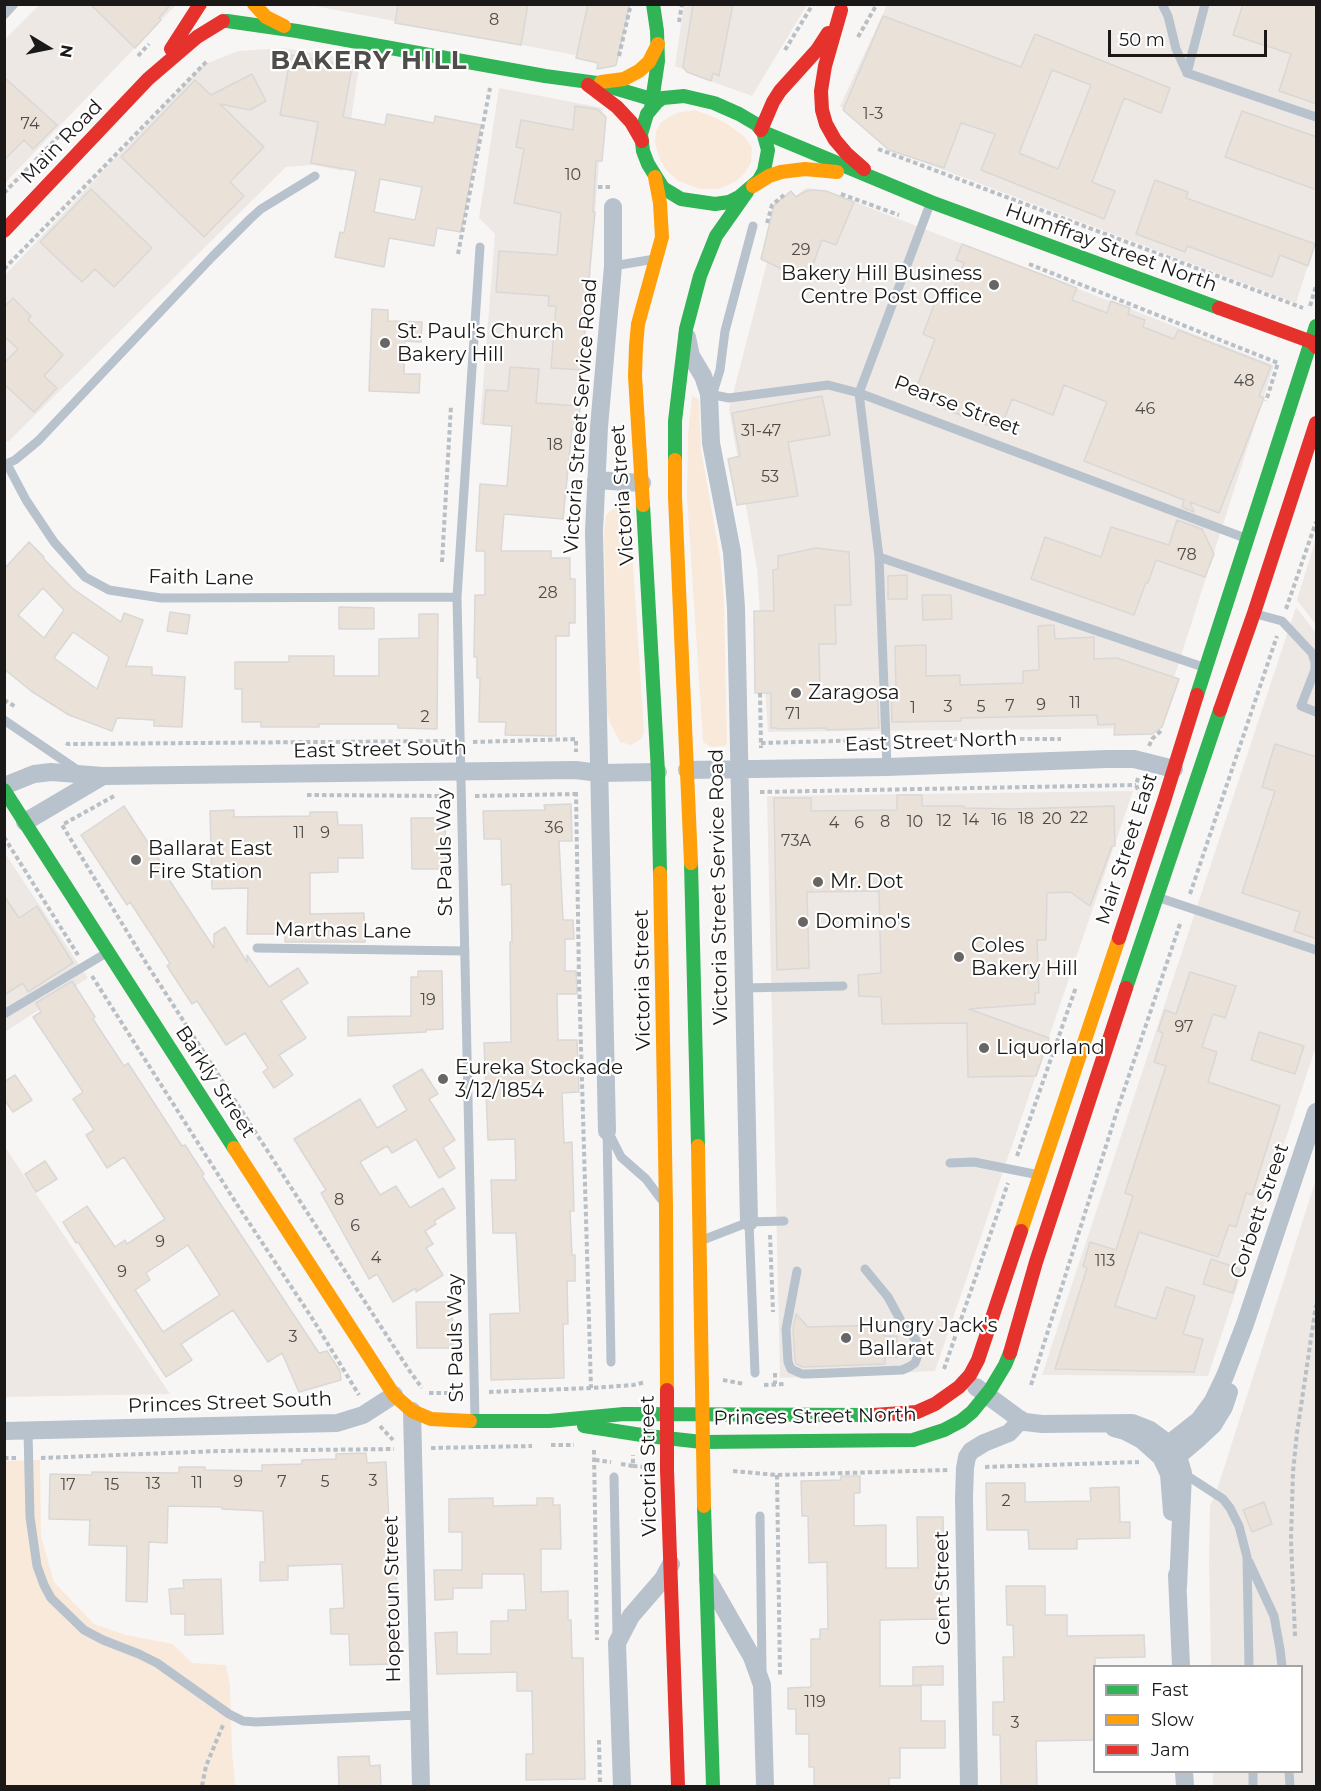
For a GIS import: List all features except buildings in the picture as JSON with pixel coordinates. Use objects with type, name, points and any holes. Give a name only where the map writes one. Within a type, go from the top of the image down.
[{"type":"street","points":[[201,4],[209,15],[225,21],[572,80],[609,82],[628,77],[649,62],[658,44]]},
{"type":"street","name":"Main Road","points":[[148,80],[201,4]]},
{"type":"street","name":"Main Road","points":[[4,231],[148,80],[198,37],[225,21],[236,19],[243,13],[247,4]]},
{"type":"street","points":[[254,4],[266,17],[297,32]]},
{"type":"street","points":[[653,4],[658,44],[657,72],[654,103],[647,114],[642,130],[642,141],[645,158],[655,177],[663,188],[675,196],[693,202],[715,204],[729,201],[749,190],[762,176],[768,146],[762,131],[739,114],[701,99],[684,96],[663,98],[654,103]]},
{"type":"street","points":[[762,131],[776,96],[817,50],[843,7]]},
{"type":"street","points":[[843,7],[822,83],[823,117],[831,134],[847,154],[872,175],[892,186]]},
{"type":"street","points":[[572,80],[593,88],[617,107],[631,122],[642,141]]},
{"type":"street","points":[[587,81],[615,87],[654,103]]},
{"type":"street","name":"Humffray Street North","points":[[762,131],[931,202],[1314,344]]},
{"type":"street","name":"Humffray Street North","points":[[749,190],[769,176],[780,172],[805,169],[838,172],[892,186]]},
{"type":"street","name":"Victoria Street","points":[[655,177],[660,202],[662,237],[640,314],[636,346],[636,376],[642,483],[672,764],[700,1241],[702,1442],[713,1786]]},
{"type":"street","name":"Victoria Street","points":[[678,1786],[667,1438],[666,1207],[675,421],[686,329],[700,276],[711,247],[728,217],[749,190]]},
{"type":"street","name":"Victoria Street Service Road","points":[[608,1131],[594,566],[599,427],[613,266],[613,207]]},
{"type":"street","name":"Mair Street East","points":[[987,1395],[1010,1352],[1036,1262],[1054,1173],[1174,769],[1247,538],[1314,344],[1317,326]]},
{"type":"street","points":[[686,329],[691,356],[703,376],[711,397]]},
{"type":"street","name":"Victoria Street Service Road","points":[[711,397],[711,443],[733,563],[736,608],[749,1222]]},
{"type":"street","name":"Mair Street East","points":[[966,1380],[978,1360],[1054,1173],[1157,897],[1317,423]]},
{"type":"street","points":[[596,480],[642,483]]},
{"type":"street","name":"East Street North","points":[[672,764],[739,769],[1134,759],[1174,769]]},
{"type":"street","name":"East Street South","points":[[4,788],[34,774],[57,772],[103,776],[575,770],[600,773],[672,764]]},
{"type":"street","name":"East Street South","points":[[25,822],[103,776]]},
{"type":"street","name":"Barkly Street","points":[[4,788],[394,1395]]},
{"type":"street","name":"Corbett Street","points":[[1167,1456],[1207,1410],[1225,1377],[1317,1112]]},
{"type":"street","points":[[966,1380],[1022,1420],[1042,1424],[1122,1422],[1137,1424],[1150,1430],[1167,1456],[1178,1587],[1181,1665]]},
{"type":"street","name":"Princes Street North","points":[[667,1414],[907,1414],[935,1404],[966,1380]]},
{"type":"street","points":[[394,1395],[412,1411],[424,1417],[440,1420],[549,1421],[624,1414],[667,1414]]},
{"type":"street","name":"Princes Street South","points":[[4,1431],[329,1423],[353,1419],[394,1395]]},
{"type":"street","name":"Princes Street North","points":[[667,1438],[702,1442],[913,1440],[951,1427],[972,1412],[987,1395]]},
{"type":"street","name":"Hopetoun Street","points":[[412,1411],[421,1786]]},
{"type":"street","points":[[965,1468],[971,1450],[1009,1433],[1022,1420]]},
{"type":"street","points":[[549,1421],[667,1438]]},
{"type":"street","name":"Gent Street","points":[[965,1468],[969,1786]]},
{"type":"street","points":[[622,1786],[617,1643],[631,1616],[663,1579],[671,1564]]},
{"type":"street","points":[[706,1576],[752,1657],[762,1685],[765,1786]]},
{"type":"lane","points":[[4,15],[14,4]]},
{"type":"lane","points":[[1162,4],[1168,15],[1176,49],[1187,73],[1317,117]]},
{"type":"lane","points":[[1187,73],[1205,4]]},
{"type":"lane","points":[[6,464],[38,441],[250,219],[270,203],[315,176]]},
{"type":"lane","points":[[887,767],[879,557],[859,393],[931,202]]},
{"type":"lane","name":"Victoria Street Service Road","points":[[711,397],[720,370],[724,338],[753,226]]},
{"type":"lane","name":"St Pauls Way","points":[[475,1421],[457,597],[480,247]]},
{"type":"lane","points":[[613,266],[657,258]]},
{"type":"lane","name":"Pearse Street","points":[[711,397],[729,398],[828,385],[859,393],[1247,538]]},
{"type":"lane","name":"Faith Lane","points":[[6,464],[26,500],[54,542],[85,577],[109,590],[161,598],[457,597]]},
{"type":"lane","points":[[879,557],[1205,668]]},
{"type":"lane","points":[[1254,613],[1282,621],[1312,653],[1315,670],[1301,706],[1317,712]]},
{"type":"lane","points":[[4,720],[84,774]]},
{"type":"lane","points":[[1157,897],[1317,950]]},
{"type":"lane","name":"Marthas Lane","points":[[256,948],[465,951]]},
{"type":"lane","points":[[4,1014],[108,951]]},
{"type":"lane","points":[[743,988],[843,986]]},
{"type":"lane","name":"Victoria Street Service Road","points":[[608,1131],[621,1157],[646,1179],[666,1207]]},
{"type":"lane","name":"Victoria Street Service Road","points":[[608,1131],[611,1362]]},
{"type":"lane","points":[[950,1163],[974,1162],[1054,1173]]},
{"type":"lane","points":[[700,1241],[749,1222],[784,1221]]},
{"type":"lane","name":"Victoria Street Service Road","points":[[749,1222],[754,1373]]},
{"type":"lane","points":[[797,1271],[786,1329],[788,1362],[791,1369],[802,1374],[902,1370],[915,1362],[918,1355],[916,1340],[901,1321],[888,1297],[865,1269]]},
{"type":"lane","points":[[28,1431],[30,1517],[40,1575],[51,1598],[84,1630],[157,1663],[229,1714],[243,1721],[418,1715]]},
{"type":"lane","points":[[1167,1456],[1227,1503],[1239,1526],[1247,1557],[1274,1616],[1282,1665]]},
{"type":"lane","points":[[614,1477],[617,1643]]},
{"type":"lane","points":[[760,1516],[762,1685]]},
{"type":"lane","points":[[1247,1557],[1249,1665]]},
{"type":"path","points":[[619,57],[630,4]]},
{"type":"path","points":[[4,269],[214,54]]},
{"type":"path","points":[[458,254],[491,84]]},
{"type":"path","points":[[875,148],[1309,310],[1317,286]]},
{"type":"path","points":[[840,194],[922,224]]},
{"type":"path","points":[[1025,263],[1278,363]]},
{"type":"path","points":[[441,562],[451,405]]},
{"type":"path","points":[[760,693],[761,743],[886,739],[1071,739]]},
{"type":"path","points":[[1031,1386],[1117,1111],[1248,720]]},
{"type":"path","points":[[468,742],[576,739]]},
{"type":"path","points":[[1140,739],[1152,739],[1136,785],[1142,800]]},
{"type":"path","points":[[68,744],[444,742]]},
{"type":"path","points":[[760,792],[1136,785]]},
{"type":"path","points":[[119,794],[62,825],[148,966],[409,1370],[426,1392],[462,1393]]},
{"type":"path","points":[[296,795],[576,794],[591,1388],[483,1392]]},
{"type":"path","points":[[4,837],[238,1206],[312,1318],[369,1411],[400,1449],[219,1451],[29,1458]]},
{"type":"path","points":[[941,1378],[1079,979]]},
{"type":"path","points":[[1295,1645],[1291,1540],[1293,1472],[1317,1305]]},
{"type":"path","points":[[590,1444],[594,1451],[597,1647]]},
{"type":"path","points":[[423,1448],[578,1445]]},
{"type":"path","points":[[733,1471],[777,1475],[939,1471],[965,1468],[1145,1462],[1143,1455],[1167,1456]]},
{"type":"path","points":[[777,1475],[780,1678]]},
{"type":"path","points":[[202,1786],[210,1755],[229,1714]]},
{"type":"path","points":[[599,1740],[600,1786]]},
{"type":"shaded area","points":[[39,5],[176,5],[5,183],[4,40]]},
{"type":"shaded area","points":[[309,5],[627,5],[612,62]]},
{"type":"shaded area","points":[[684,5],[807,5],[752,96],[675,66]]},
{"type":"shaded area","points":[[887,5],[1316,5],[1316,240],[1296,303],[888,149],[840,106]]},
{"type":"shaded area","points":[[283,48],[360,61],[343,171],[313,165],[286,167],[9,441],[5,441],[4,276],[203,65],[238,51]]},
{"type":"shaded area","points":[[499,88],[603,108],[579,431],[480,424],[495,234],[479,218]]},
{"type":"shaded area","points":[[695,110],[729,125],[746,138],[752,148],[751,163],[735,182],[718,189],[700,189],[678,181],[667,171],[660,160],[655,143],[656,132],[661,122],[676,113]]},
{"type":"shaded area","points":[[806,188],[824,190],[1274,365],[1158,728],[768,732],[757,569],[729,409],[780,212]]},
{"type":"shaded area","points":[[692,395],[699,400],[701,450],[720,556],[724,599],[727,743],[725,746],[711,747],[703,742],[687,497],[688,433]]},
{"type":"shaded area","points":[[629,504],[644,732],[641,739],[631,745],[620,742],[607,713],[604,532],[606,516],[610,511]]},
{"type":"shaded area","points":[[1316,538],[1316,625],[1297,600]]},
{"type":"shaded area","points":[[1296,607],[1316,633],[1316,1046],[1208,1376],[1042,1375]]},
{"type":"shaded area","points":[[1133,791],[935,1371],[780,1378],[767,796]]},
{"type":"shaded area","points":[[4,852],[88,978],[5,1032],[4,1032]]},
{"type":"shaded area","points":[[5,1147],[170,1394],[5,1397]]},
{"type":"shaded area","points":[[1316,1179],[1316,1786],[1213,1786],[1213,1773],[1303,1773],[1303,1665],[1211,1665],[1210,1505],[1216,1493]]},
{"type":"shaded area","points":[[40,1460],[41,1536],[54,1582],[94,1624],[126,1635],[173,1644],[192,1663],[226,1665],[230,1685],[235,1786],[5,1786],[4,1461]]},
{"type":"traffic: fast","points":[[651,108],[658,61],[653,4]]},
{"type":"traffic: fast","points":[[227,21],[597,83],[658,101]]},
{"type":"traffic: fast","points":[[684,96],[714,103],[739,114],[756,124],[763,132],[768,150],[764,171],[759,180],[739,197],[729,202],[715,204],[681,199],[663,188],[648,164],[643,151],[641,134],[647,114],[663,98],[684,96]]},
{"type":"traffic: fast","points":[[763,132],[931,202],[1219,308]]},
{"type":"traffic: fast","points":[[675,460],[675,421],[686,329],[700,276],[716,236],[747,192]]},
{"type":"traffic: fast","points":[[1197,695],[1316,326]]},
{"type":"traffic: fast","points":[[643,505],[658,772],[660,873]]},
{"type":"traffic: fast","points":[[1126,988],[1220,710]]},
{"type":"traffic: fast","points":[[4,790],[234,1148]]},
{"type":"traffic: fast","points":[[691,863],[698,1146]]},
{"type":"traffic: fast","points":[[584,1426],[702,1442],[913,1440],[944,1430],[972,1412],[990,1390],[1010,1353]]},
{"type":"traffic: fast","points":[[470,1421],[549,1421],[624,1414],[873,1415]]},
{"type":"traffic: fast","points":[[704,1506],[713,1786]]},
{"type":"traffic: slow","points":[[254,4],[266,17],[284,26]]},
{"type":"traffic: slow","points":[[601,82],[624,79],[639,71],[649,62],[658,44]]},
{"type":"traffic: slow","points":[[753,186],[781,172],[805,169],[837,172]]},
{"type":"traffic: slow","points":[[643,505],[635,376],[636,346],[638,324],[662,237],[660,203],[655,177]]},
{"type":"traffic: slow","points":[[675,460],[691,863]]},
{"type":"traffic: slow","points":[[660,873],[667,1390]]},
{"type":"traffic: slow","points":[[1021,1231],[1119,938]]},
{"type":"traffic: slow","points":[[698,1146],[704,1506]]},
{"type":"traffic: slow","points":[[234,1148],[394,1395],[412,1411],[431,1419],[470,1421]]},
{"type":"traffic: jam","points":[[171,49],[200,4]]},
{"type":"traffic: jam","points":[[841,10],[825,66],[821,91],[822,110],[826,124],[835,140],[864,169]]},
{"type":"traffic: jam","points":[[4,231],[148,79],[197,37],[223,21]]},
{"type":"traffic: jam","points":[[761,130],[780,91],[817,50],[828,33]]},
{"type":"traffic: jam","points":[[588,85],[617,107],[631,122],[642,141]]},
{"type":"traffic: jam","points":[[1219,308],[1312,342],[1316,347]]},
{"type":"traffic: jam","points":[[1220,710],[1316,423]]},
{"type":"traffic: jam","points":[[1119,938],[1197,695]]},
{"type":"traffic: jam","points":[[1010,1353],[1036,1262],[1126,988]]},
{"type":"traffic: jam","points":[[873,1415],[917,1412],[935,1404],[959,1387],[970,1375],[978,1360],[1021,1231]]},
{"type":"traffic: jam","points":[[667,1390],[667,1470],[678,1786]]},
{"type":"place","name":"Bakery Hill Business Centre Post Office","points":[[994,285]]},
{"type":"place","name":"St. Paul's Church Bakery Hill","points":[[385,343]]},
{"type":"place","name":"Zaragosa","points":[[796,693]]},
{"type":"place","name":"Ballarat East Fire Station","points":[[136,860]]},
{"type":"place","name":"Mr. Dot","points":[[818,882]]},
{"type":"place","name":"Domino's","points":[[803,922]]},
{"type":"place","name":"Coles Bakery Hill","points":[[959,957]]},
{"type":"place","name":"Liquorland","points":[[984,1048]]},
{"type":"place","name":"Eureka Stockade 3/12/1854","points":[[443,1079]]},
{"type":"place","name":"Hungry Jack's Ballarat","points":[[846,1338]]},
{"type":"district","name":"BAKERY HILL","points":[[369,61]]}]
